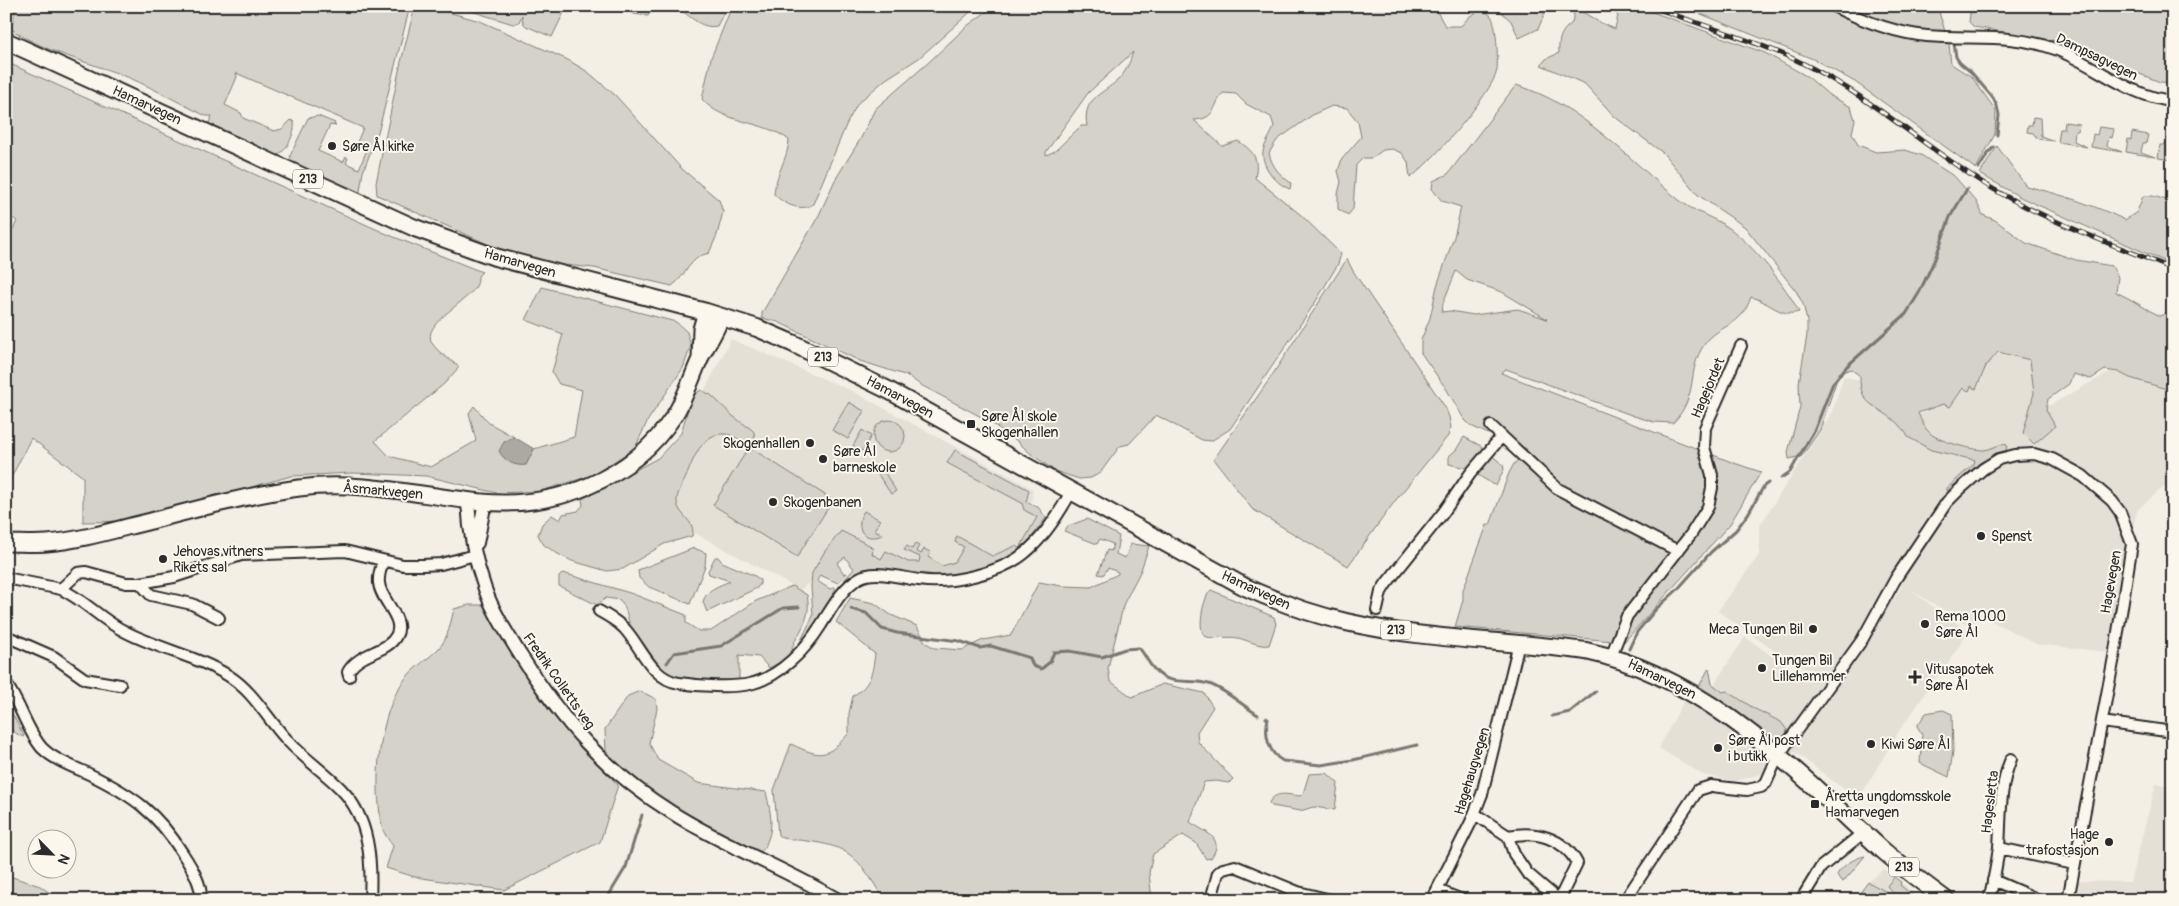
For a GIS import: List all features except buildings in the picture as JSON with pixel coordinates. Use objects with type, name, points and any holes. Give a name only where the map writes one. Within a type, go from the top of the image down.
[{"type":"main road","name":"Hamarvegen","points":[[6,41],[415,228],[495,257],[714,314],[757,328],[829,360],[888,390],[1245,587],[1295,608],[1346,622],[1381,628],[1578,650],[1611,656],[1648,670],[1691,692],[1730,718],[1778,756],[1888,854],[1946,900]]},
{"type":"main road","name":"Åsmarkvegen","points":[[6,543],[47,543],[99,534],[247,497],[301,488],[351,486],[398,489],[485,502],[523,503],[557,497],[582,489],[625,466],[656,441],[675,414],[700,360],[716,332],[714,314]]},
{"type":"street","name":"Dampsagvegen","points":[[1833,6],[1880,25],[1925,36],[1983,36],[2032,43],[2055,49],[2138,92],[2156,99],[2173,101]]},
{"type":"street","name":"Hagejordet","points":[[1611,656],[1626,616],[1704,516],[1710,500],[1712,475],[1704,447],[1705,428],[1741,346]]},
{"type":"street","points":[[1491,426],[1558,489],[1678,551]]},
{"type":"street","points":[[1377,610],[1381,592],[1386,584],[1443,513],[1470,474],[1502,436]]},
{"type":"street","name":"Hagevegen","points":[[1778,756],[1862,640],[1896,578],[1947,502],[1982,469],[1999,459],[2015,455],[2034,454],[2052,459],[2083,476],[2112,501],[2120,512],[2132,544],[2102,722],[2068,900]]},
{"type":"street","points":[[599,611],[613,618],[624,628],[650,665],[668,679],[688,684],[739,686],[752,684],[778,670],[800,653],[847,587],[860,578],[875,574],[932,582],[942,581],[967,577],[1016,560],[1035,544],[1072,492]]},
{"type":"street","name":"Fredrik Colletts veg","points":[[468,500],[475,555],[485,590],[512,642],[553,703],[583,741],[632,785],[670,812],[838,900]]},
{"type":"street","name":"Fredrik Colletts veg","points":[[475,555],[485,502]]},
{"type":"street","points":[[62,589],[78,573],[86,572],[126,583],[140,583],[174,576],[241,555],[330,550],[345,551],[403,564],[423,565],[442,564],[475,555]]},
{"type":"street","points":[[349,676],[348,672],[352,665],[366,655],[390,643],[396,637],[399,630],[397,621],[384,599],[379,584],[383,560]]},
{"type":"street","points":[[6,578],[62,589],[124,631],[229,676],[242,686],[288,741],[342,791],[354,808],[364,827],[370,854],[370,900]]},
{"type":"street","points":[[140,583],[151,595],[192,604],[219,618]]},
{"type":"street","points":[[6,636],[54,657],[85,679],[120,684]]},
{"type":"street","name":"Hagehaugvegen","points":[[1432,900],[1475,814],[1491,764],[1519,643]]},
{"type":"street","points":[[6,684],[42,748],[55,757],[114,786],[146,807],[172,836],[187,860],[202,889],[201,900]]},
{"type":"street","points":[[2102,722],[2173,732]]},
{"type":"street","points":[[1626,900],[1698,790],[1711,786],[1747,790],[1760,787],[1766,783],[1778,756]]},
{"type":"street","name":"Hagesletta","points":[[1989,900],[1999,848],[2002,797],[2011,759]]},
{"type":"street","points":[[1475,814],[1508,836],[1514,854],[1527,873],[1559,900],[1577,863],[1568,850],[1562,844],[1543,836],[1530,834],[1508,836]]},
{"type":"street","points":[[1802,900],[1821,867],[1864,832]]},
{"type":"street","name":"Hagesletta","points":[[1999,848],[2074,864]]},
{"type":"street","points":[[1211,900],[1218,873],[1223,868],[1235,866],[1298,892],[1331,900]]},
{"type":"street","points":[[1993,880],[2039,900]]},
{"type":"street","points":[[1437,890],[1462,900]]},
{"type":"shaded area","points":[[16,6],[410,6],[379,129],[363,172],[359,197],[292,163],[290,156],[308,118],[318,116],[335,123],[334,125],[336,126],[330,125],[318,151],[343,162],[346,157],[348,158],[346,163],[359,169],[368,147],[357,142],[363,128],[236,73],[237,77],[225,105],[241,113],[243,118],[274,131],[282,129],[291,120],[294,122],[289,142],[283,151],[275,156],[207,127],[212,116],[206,116],[128,77],[62,54],[23,37],[11,29]]},
{"type":"shaded area","points":[[415,6],[426,6],[480,21],[568,60],[588,72],[615,95],[682,169],[719,200],[723,212],[717,235],[709,253],[702,255],[692,262],[672,286],[594,268],[546,263],[494,247],[377,195],[376,183],[400,66]]},
{"type":"shaded area","points":[[455,6],[567,6],[552,37],[526,26],[523,23],[522,15],[519,22],[513,24]]},
{"type":"shaded area","points":[[618,6],[650,6],[651,9],[648,16],[634,14]]},
{"type":"shaded area","points":[[674,6],[727,6],[717,26],[711,27],[694,20]]},
{"type":"shaded area","points":[[732,6],[977,6],[919,58],[886,79],[858,103],[847,123],[813,204],[803,208],[792,206],[774,194],[789,140],[768,129],[721,113],[710,107],[702,99],[711,58]]},
{"type":"shaded area","points":[[1003,6],[1434,6],[1445,26],[1461,26],[1470,16],[1482,9],[1491,16],[1495,26],[1497,70],[1485,95],[1473,111],[1445,144],[1410,178],[1408,162],[1402,153],[1392,149],[1383,150],[1372,158],[1363,158],[1356,165],[1353,209],[1348,215],[1338,209],[1338,194],[1341,182],[1338,171],[1342,159],[1361,137],[1358,122],[1347,108],[1332,106],[1314,114],[1277,140],[1269,153],[1277,170],[1291,183],[1290,189],[1275,179],[1267,169],[1263,157],[1264,149],[1274,126],[1271,117],[1246,104],[1236,94],[1223,93],[1210,115],[1194,120],[1222,146],[1238,141],[1252,153],[1256,161],[1255,178],[1301,215],[1341,254],[1338,264],[1316,301],[1230,429],[1211,441],[1202,440],[1156,415],[1129,444],[1120,446],[1100,473],[1091,478],[1079,479],[1055,471],[987,420],[919,384],[908,376],[860,361],[778,322],[762,318],[762,313],[819,215],[835,180],[861,138],[875,109],[967,26],[986,12]],"holes":[[[1133,52],[1121,77],[1094,98],[1090,104],[1086,117],[1087,126],[1081,126],[1055,151],[1046,155],[1046,152],[1088,93]]]},
{"type":"shaded area","points":[[1495,6],[1540,6],[1545,13],[1538,29],[1519,38],[1511,21]]},
{"type":"shaded area","points":[[1600,6],[1636,6],[1765,53],[1808,77],[1829,95],[1851,107],[1855,120],[1852,133],[1858,145],[1876,152],[1905,150],[1921,155],[1955,177],[1976,201],[1983,215],[1995,220],[2026,243],[2076,260],[2112,266],[2118,277],[2116,292],[2160,316],[2173,309],[2173,391],[2130,378],[2118,372],[2105,370],[2091,379],[2073,374],[2069,384],[2048,399],[2046,410],[2055,426],[2034,444],[2023,433],[2034,393],[2030,360],[1998,352],[1986,366],[1976,389],[1971,386],[1969,391],[1963,388],[1950,407],[1943,404],[1918,413],[1929,432],[1935,437],[1948,442],[1984,450],[2007,445],[2006,451],[1981,462],[1947,491],[1947,488],[1974,464],[1975,460],[1931,450],[1908,437],[1892,418],[1867,400],[1863,394],[1860,376],[1851,369],[1839,373],[1820,430],[1802,456],[1789,459],[1788,452],[1800,407],[1799,383],[1807,335],[1807,321],[1803,304],[1796,291],[1745,227],[1698,195],[1663,153],[1615,117],[1585,84],[1541,65],[1546,59],[1559,53],[1561,36],[1572,23],[1575,7],[1597,21],[1615,29],[1618,15]]},
{"type":"shaded area","points":[[1681,6],[1898,6],[1927,10],[1938,9],[1949,44],[1951,64],[1972,77],[1996,111],[1995,134],[1976,169],[1855,82],[1813,59]]},
{"type":"shaded area","points":[[1971,6],[2173,6],[2173,83],[2160,82],[2056,41],[1974,27],[1969,22]]},
{"type":"shaded area","points":[[6,62],[389,235],[482,272],[478,276],[473,290],[440,320],[430,335],[435,347],[459,367],[445,383],[375,441],[389,456],[431,467],[476,441],[469,413],[474,406],[489,423],[514,437],[504,442],[526,465],[534,449],[574,437],[582,390],[559,384],[552,372],[563,334],[526,320],[542,287],[676,322],[687,332],[691,346],[683,368],[648,420],[635,448],[593,475],[541,491],[497,493],[426,476],[353,473],[291,476],[129,521],[83,522],[83,477],[31,438],[6,488],[6,244],[17,221],[6,213]]},
{"type":"shaded area","points":[[1516,85],[1540,94],[1562,105],[1603,134],[1679,200],[1723,224],[1738,235],[1768,267],[1786,290],[1799,312],[1786,313],[1751,297],[1742,315],[1716,333],[1704,345],[1695,364],[1687,402],[1673,423],[1654,422],[1634,416],[1506,369],[1501,373],[1761,472],[1730,524],[1624,642],[1455,627],[1463,600],[1463,590],[1487,525],[1490,525],[1509,473],[1527,449],[1471,426],[1464,419],[1447,390],[1421,353],[1421,340],[1430,318],[1437,286],[1454,237],[1461,207],[1442,201],[1432,189],[1433,181],[1448,174]],"holes":[[[1456,271],[1467,280],[1502,292],[1547,319],[1518,309],[1474,315],[1450,311],[1442,312],[1443,303]]]},
{"type":"shaded area","points":[[2033,117],[2040,118],[2041,136],[2054,141],[2038,139],[2033,133],[2027,132],[2028,125],[2032,125]]},
{"type":"shaded area","points":[[2065,122],[2079,124],[2078,131],[2075,131],[2074,141],[2087,147],[2058,142],[2060,129],[2064,129]]},
{"type":"shaded area","points":[[2099,127],[2114,129],[2112,138],[2109,137],[2107,146],[2122,152],[2091,147],[2093,134],[2097,135]]},
{"type":"shaded area","points":[[2132,132],[2148,135],[2146,143],[2143,143],[2141,152],[2155,157],[2126,152],[2128,139],[2131,140]]},
{"type":"shaded area","points":[[2166,138],[2173,139],[2173,160],[2158,158],[2160,145],[2164,145]]},
{"type":"shaded area","points":[[1997,146],[2026,186],[2077,200],[2125,220],[2137,212],[2143,196],[2153,196],[2173,202],[2173,265],[2022,198],[1980,174]]},
{"type":"shaded area","points":[[1347,259],[1353,271],[1445,407],[1451,427],[1448,436],[1395,501],[1348,566],[1252,509],[1214,459],[1269,380]]},
{"type":"shaded area","name":"Søre Ål barneskole","points":[[731,339],[854,392],[1033,489],[1031,504],[1037,517],[1021,546],[1015,546],[991,556],[942,566],[882,563],[836,546],[813,580],[800,590],[693,532],[677,520],[657,474],[677,444]]},
{"type":"shaded area","points":[[2020,351],[2042,377],[2039,411],[2117,368],[2173,387],[2173,479],[2138,509],[2126,549],[2115,622],[2106,652],[2036,644],[1986,618],[1967,624],[1907,588],[1968,631],[1944,671],[1934,679],[1902,726],[1858,800],[1795,752],[1768,772],[1736,781],[1703,775],[1659,748],[1683,702],[1707,695],[1745,637],[1796,673],[1839,682],[1902,586],[1898,584],[1829,677],[1793,664],[1718,611],[1759,555],[1759,527],[1831,414],[1844,376],[1872,384],[1904,423],[1948,399],[1991,355]]},
{"type":"shaded area","points":[[701,390],[711,395],[734,417],[754,432],[755,445],[752,448],[728,434],[717,435],[710,437],[704,442],[695,455],[677,499],[680,511],[692,526],[692,536],[664,544],[623,569],[607,571],[572,561],[544,545],[538,535],[542,524],[552,515],[560,520],[563,514],[578,511],[583,505],[582,499],[658,458],[681,433],[692,396]]},
{"type":"shaded area","points":[[849,402],[864,411],[848,439],[832,430]]},
{"type":"shaded area","points":[[889,420],[895,421],[900,425],[904,430],[904,442],[900,447],[895,451],[889,452],[883,451],[878,447],[874,442],[873,436],[874,430],[878,425],[883,421]]},
{"type":"shaded area","points":[[862,430],[871,436],[863,451],[853,446]]},
{"type":"shaded area","points":[[514,437],[534,449],[526,465],[510,463],[499,451],[504,442]]},
{"type":"shaded area","points":[[1464,437],[1481,446],[1503,465],[1504,469],[1496,486],[1466,468],[1449,464],[1449,456],[1456,450]]},
{"type":"shaded area","name":"Skogenbanen","points":[[749,447],[833,500],[797,557],[713,505]]},
{"type":"shaded area","points":[[955,450],[1029,490],[1026,502],[1038,507],[1046,518],[1024,547],[1021,546],[1037,517],[1024,510],[1022,503],[947,463]]},
{"type":"shaded area","points":[[883,470],[896,491],[891,494],[877,473]]},
{"type":"shaded area","points":[[864,511],[880,520],[874,530],[883,535],[870,537],[862,532],[860,523]]},
{"type":"shaded area","points":[[1087,519],[1119,536],[1116,554],[1125,558],[1131,544],[1149,546],[1141,570],[1124,603],[1108,668],[1110,681],[1132,697],[1163,684],[1204,693],[1213,707],[1197,732],[1198,742],[1233,779],[1229,783],[1204,782],[1190,822],[1207,832],[1215,840],[1215,851],[1211,858],[1206,859],[1196,843],[1183,835],[1153,854],[1149,873],[1152,900],[884,900],[863,868],[844,851],[833,846],[782,838],[778,835],[774,790],[791,744],[816,754],[823,754],[834,748],[849,733],[849,713],[853,696],[864,687],[870,678],[875,654],[836,622],[850,598],[874,603],[891,615],[917,626],[925,642],[934,648],[962,650],[983,640],[1011,635],[1039,582],[1062,586],[1091,587],[1118,574],[1118,572],[1108,568],[1103,575],[1098,574],[1107,550],[1111,551],[1113,544],[1100,539],[1097,544],[1064,531],[1068,526]]},
{"type":"shaded area","points":[[841,531],[869,545],[873,549],[872,554],[881,559],[886,551],[908,562],[919,562],[920,557],[904,550],[907,546],[912,549],[915,544],[919,546],[916,551],[921,554],[924,549],[930,552],[928,557],[942,566],[955,562],[964,547],[955,542],[957,536],[992,556],[1015,546],[1022,549],[984,567],[942,577],[878,571],[854,574],[844,580],[854,569],[845,557],[837,563],[844,574],[847,573],[838,583],[820,575],[817,581],[830,589],[835,587],[835,595],[800,646],[800,642],[813,616],[812,573],[825,551]]},
{"type":"shaded area","points":[[694,548],[706,553],[705,566],[690,604],[649,587],[639,578],[638,570]]},
{"type":"shaded area","points":[[715,557],[718,557],[722,562],[755,576],[760,580],[760,584],[757,588],[707,612],[703,602],[707,594],[714,588],[730,581],[709,574],[708,571]]},
{"type":"shaded area","points":[[563,573],[633,594],[686,615],[686,623],[699,631],[711,631],[756,601],[792,586],[807,595],[807,616],[792,647],[793,653],[783,661],[769,668],[759,657],[739,655],[739,680],[687,679],[674,676],[663,670],[652,660],[631,628],[626,610],[620,600],[606,598],[597,605],[559,586],[559,577]]},
{"type":"shaded area","points":[[1211,590],[1274,617],[1276,624],[1269,645],[1234,637],[1210,638],[1203,634],[1201,622],[1203,606]]},
{"type":"shaded area","points":[[469,605],[483,605],[548,709],[618,785],[600,842],[504,890],[415,877],[386,868],[393,846],[385,834],[379,809],[378,770],[383,730],[396,694],[405,679],[435,652],[445,640],[454,609]]},
{"type":"shaded area","points":[[1709,668],[1712,684],[1723,692],[1727,691],[1755,709],[1781,722],[1787,730],[1786,734],[1775,742],[1761,736],[1697,690]]},
{"type":"shaded area","points":[[640,691],[656,699],[657,709],[649,743],[658,760],[698,783],[766,792],[771,824],[765,846],[760,853],[719,833],[679,810],[641,784],[606,754],[605,729],[628,696]]},
{"type":"shaded area","points":[[6,702],[24,736],[23,737],[6,725]]},
{"type":"shaded area","points":[[1943,710],[1952,714],[1953,751],[1949,777],[1920,763],[1922,734],[1917,726],[1926,713]]},
{"type":"shaded area","points":[[1327,773],[1338,783],[1335,810],[1313,807],[1300,811],[1272,806],[1269,803],[1275,796],[1279,795],[1300,796],[1303,794],[1309,774]]},
{"type":"shaded area","points":[[2156,784],[2173,786],[2173,900],[2073,900],[2078,881],[2130,882]]},
{"type":"shaded area","points":[[1865,856],[1843,882],[1841,881],[1837,875],[1842,868],[1853,860]]},
{"type":"shaded area","points":[[1883,869],[1923,900],[1846,900],[1860,891]]},
{"type":"shaded area","points":[[6,875],[40,886],[60,900],[6,900]]},
{"type":"shaded area","points":[[1894,877],[1901,882],[1900,885],[1918,900],[1899,900],[1887,886]]},
{"type":"shaded area","points":[[1868,882],[1887,892],[1894,900],[1879,900],[1877,899],[1878,896],[1861,894],[1860,900],[1855,900]]},
{"type":"waterway","points":[[1954,43],[1956,57],[1960,63],[1971,72],[1993,98],[1997,106],[1999,115],[1997,135]]},
{"type":"waterway","points":[[1979,168],[1987,154],[1994,147]]},
{"type":"waterway","points":[[1781,478],[1790,472],[1815,429],[1833,383],[1847,366],[1906,314],[1919,293],[1935,259],[1950,217],[1967,189]]},
{"type":"waterway","points":[[1629,649],[1637,632],[1656,609],[1676,591],[1711,552],[1736,530],[1748,514],[1764,486],[1768,483]]},
{"type":"waterway","points":[[667,663],[674,653],[721,646],[783,608],[799,607]]},
{"type":"waterway","points":[[851,609],[866,613],[882,629],[897,633],[959,641],[980,648],[991,646],[1030,658],[1033,666],[1041,669],[1050,662],[1054,652],[1070,651],[1102,657],[1125,649],[1139,648],[1153,668],[1167,679],[1202,682],[1215,686],[1258,715]]},
{"type":"waterway","points":[[1552,716],[1570,712],[1596,691]]},
{"type":"waterway","points":[[1266,718],[1268,719],[1268,743],[1278,758],[1283,761],[1321,765],[1353,760],[1417,745]]},
{"type":"waterway","points":[[606,900],[626,867],[642,815]]},
{"type":"railway","points":[[1651,6],[1772,49],[1810,67],[1854,93],[1956,165],[2000,193],[2073,228],[2173,269]]},
{"type":"place","name":"Søre Ål kirke","points":[[332,146]]},
{"type":"place","name":"Søre Ål skole Skogenhallen","points":[[971,424]]},
{"type":"place","name":"Skogenhallen","points":[[810,443]]},
{"type":"place","name":"Søre Ål barneskole","points":[[823,459]]},
{"type":"place","name":"Skogenbanen","points":[[773,502]]},
{"type":"place","name":"Spenst","points":[[1981,536]]},
{"type":"place","name":"Jehovas vitners Rikets sal","points":[[163,559]]},
{"type":"place","name":"Rema 1000 Søre Ål","points":[[1925,624]]},
{"type":"place","name":"Meca Tungen Bil","points":[[1813,629]]},
{"type":"place","name":"Tungen Bil Lillehammer","points":[[1762,668]]},
{"type":"place","name":"Vitusapotek Søre Ål","points":[[1915,677]]},
{"type":"place","name":"Kiwi Søre Ål","points":[[1871,744]]},
{"type":"place","name":"Søre Ål post i butikk","points":[[1718,748]]},
{"type":"place","name":"Åretta ungdomsskole Hamarvegen","points":[[1815,804]]},
{"type":"place","name":"Hage trafostasjon","points":[[2109,842]]}]
